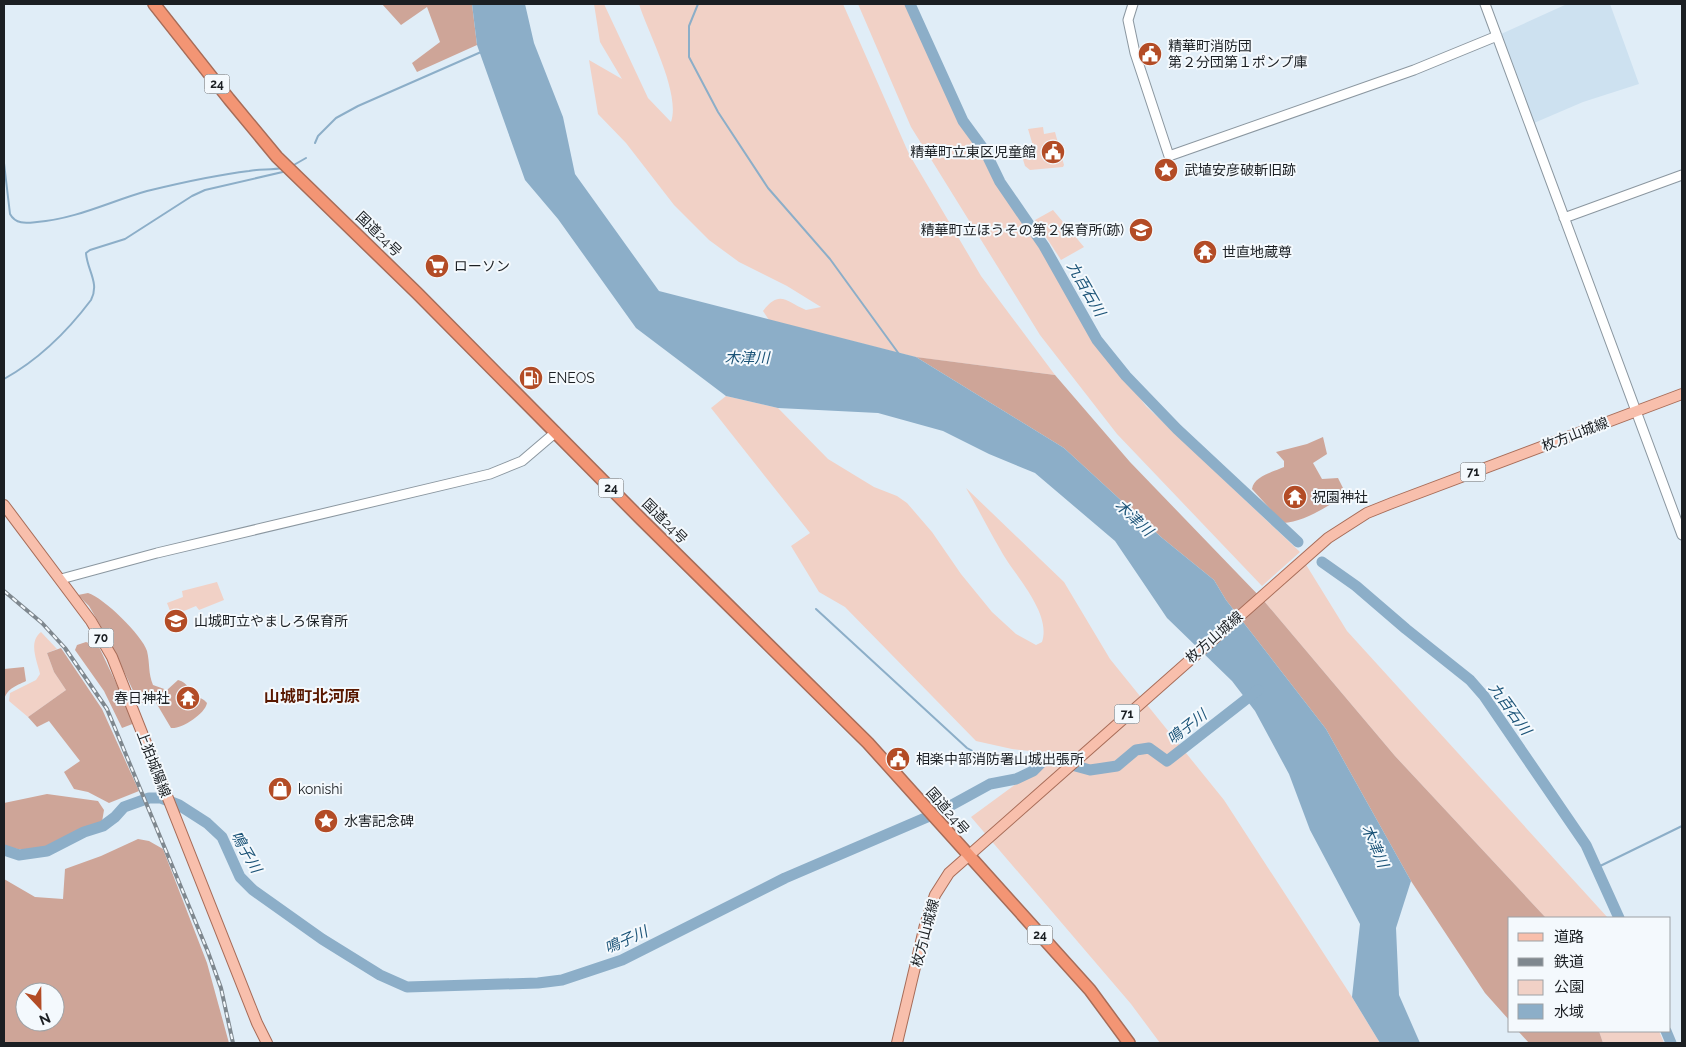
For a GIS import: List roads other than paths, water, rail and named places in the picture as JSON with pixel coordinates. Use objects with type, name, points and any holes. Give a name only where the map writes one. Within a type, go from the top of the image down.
[{"type":"highway","name":"国道24号","points":[[154,4],[239,112],[282,162],[868,743],[945,830],[970,853],[1090,990],[1129,1043]]},
{"type":"main road","name":"枚方山城線","points":[[897,1043],[924,925],[935,895],[949,874],[970,853],[1328,538],[1367,513],[1682,394]]},
{"type":"main road","name":"上狛城陽線","points":[[4,505],[91,621],[112,657],[175,818],[267,1043]]},
{"type":"street","points":[[1133,4],[1128,20],[1135,53],[1169,156],[1414,70],[1497,36]]},
{"type":"street","points":[[1485,4],[1682,536]]},
{"type":"street","points":[[1564,218],[1682,175]]},
{"type":"street","points":[[60,579],[157,553],[490,474],[522,461],[556,432]]},
{"type":"water","name":"木津川","points":[[472,4],[525,4],[534,43],[563,117],[575,174],[659,291],[916,357],[1064,448],[1161,537],[1214,580],[1226,600],[1326,729],[1411,881],[1396,928],[1399,995],[1420,1043],[1380,1043],[1352,997],[1360,924],[1310,830],[1289,774],[1255,711],[1232,681],[1167,618],[1115,541],[1035,473],[989,454],[943,431],[878,413],[778,408],[726,396],[636,328],[558,219],[525,180],[477,45]]},
{"type":"waterway","points":[[698,4],[689,26],[689,57],[718,112],[768,188],[830,259],[899,354]]},
{"type":"waterway","name":"九百石川","points":[[910,4],[963,121],[985,151],[1000,182],[1044,246],[1097,340],[1126,376],[1177,429],[1298,542]]},
{"type":"waterway","points":[[315,143],[318,136],[336,118],[358,106],[481,52]]},
{"type":"waterway","points":[[292,166],[306,158]]},
{"type":"waterway","points":[[4,163],[10,214],[15,220],[26,223],[66,217],[147,191],[185,182],[253,170],[283,168]]},
{"type":"waterway","points":[[4,379],[40,354],[72,323],[91,300],[94,282],[86,253],[90,250],[125,239],[192,196],[205,190],[287,171]]},
{"type":"waterway","name":"九百石川","points":[[1322,562],[1356,586],[1470,680],[1484,696],[1586,845],[1619,917]]},
{"type":"waterway","points":[[816,609],[967,748],[976,753],[995,757],[1046,758]]},
{"type":"waterway","name":"鳴子川","points":[[4,850],[19,855],[47,851],[84,832],[103,826],[124,807],[149,798],[161,798],[179,805],[207,823],[222,837],[240,877],[253,890],[322,939],[380,975],[407,987],[538,983],[562,980],[622,960],[785,878],[939,812],[990,784],[1016,779],[1033,771],[1046,758],[1090,770],[1117,766],[1136,750],[1149,748],[1167,761],[1258,690]]},
{"type":"waterway","points":[[1596,868],[1682,826]]},
{"type":"waterway","name":"九百石川","points":[[1666,1032],[1671,1043]]},
{"type":"railway","points":[[4,591],[42,623],[65,648],[107,709],[208,952],[221,988],[233,1043]]},
{"type":"place","name":"精華町消防団 第２分団第１ポンプ庫","points":[[1150,54]]},
{"type":"place","name":"精華町立東区児童館","points":[[1053,152]]},
{"type":"place","name":"武埴安彦破斬旧跡","points":[[1166,170]]},
{"type":"place","name":"精華町立ほうその第２保育所(跡)","points":[[1141,230]]},
{"type":"place","name":"世直地蔵尊","points":[[1205,252]]},
{"type":"place","name":"ローソン","points":[[437,266]]},
{"type":"place","name":"ENEOS","points":[[531,378]]},
{"type":"place","name":"祝園神社","points":[[1295,497]]},
{"type":"place","name":"山城町立やましろ保育所","points":[[176,621]]},
{"type":"place","name":"春日神社","points":[[188,698]]},
{"type":"place","name":"相楽中部消防署山城出張所","points":[[898,759]]},
{"type":"place","name":"konishi","points":[[280,789]]},
{"type":"place","name":"水害記念碑","points":[[326,821]]},
{"type":"district","name":"山城町北河原","points":[[312,696]]}]
